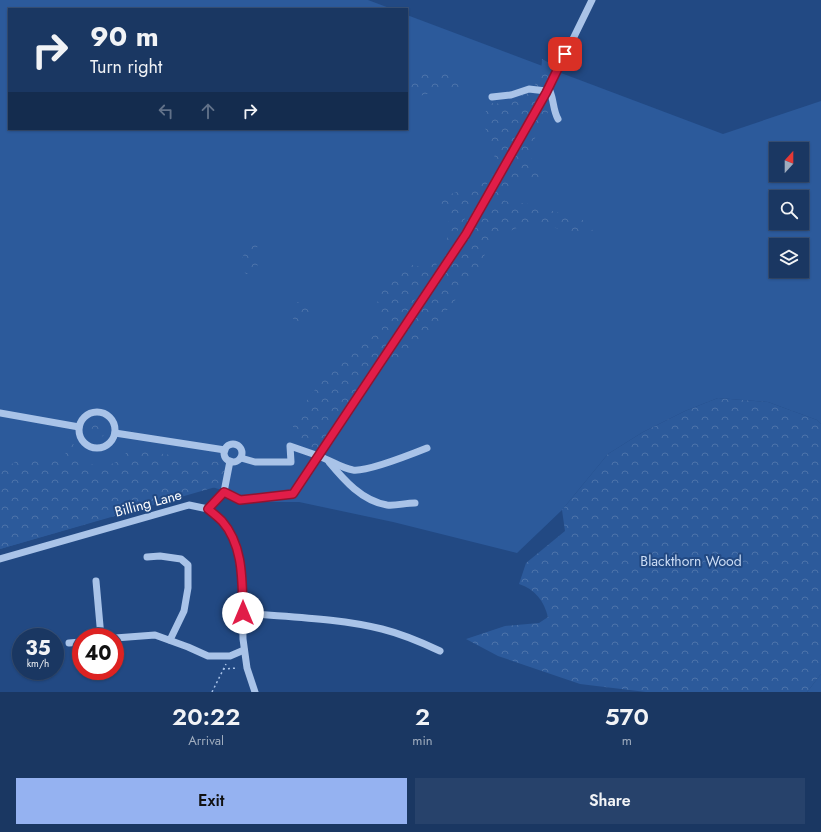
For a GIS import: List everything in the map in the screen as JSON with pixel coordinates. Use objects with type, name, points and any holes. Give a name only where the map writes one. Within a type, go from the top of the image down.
[{"type":"street","points":[[224,492],[240,500],[293,494],[466,234],[549,88],[592,0]]},
{"type":"street","points":[[492,97],[511,95],[529,90],[550,91],[554,101],[554,111],[558,119]]},
{"type":"street","points":[[100,412],[110,418],[115,428],[115,433],[113,439],[105,447],[94,448],[84,443],[79,432],[79,427],[84,417],[89,414],[100,412]]},
{"type":"street","points":[[0,413],[79,427]]},
{"type":"street","points":[[115,433],[225,450]]},
{"type":"street","points":[[241,458],[242,452],[240,446],[237,444],[228,445],[225,450],[225,456],[230,461],[236,461],[241,458],[255,462],[291,462],[290,446],[354,470],[370,468],[427,448]]},
{"type":"street","points":[[321,457],[356,491],[368,499],[386,505],[415,503]]},
{"type":"street","points":[[208,509],[224,492],[230,461]]},
{"type":"street","name":"Billing Lane","points":[[0,559],[189,504],[208,509],[222,521],[236,544],[242,579],[244,650],[247,668],[255,692]]},
{"type":"street","points":[[147,557],[160,556],[181,559],[188,565],[188,588],[184,611],[170,640]]},
{"type":"street","points":[[96,581],[100,628]]},
{"type":"street","points":[[243,613],[340,622],[382,629],[410,638],[440,651]]},
{"type":"street","points":[[124,637],[155,635],[208,656],[230,656],[244,650]]},
{"type":"path","points":[[212,692],[230,656]]},
{"type":"green space","points":[[0,0],[368,0],[389,8],[8,8],[8,130],[408,130],[408,15],[723,134],[821,101],[821,424],[817,420],[768,402],[718,398],[685,411],[643,432],[608,454],[562,510],[517,553],[393,522],[299,502],[260,502],[212,487],[0,549]]},
{"type":"green space","points":[[542,59],[559,68],[319,453],[307,448],[297,439],[292,422],[311,395],[342,359],[367,340],[381,332],[383,321],[377,303],[390,274],[409,265],[426,267],[440,253],[447,240],[449,218],[442,207],[442,199],[476,185],[489,170],[494,160],[493,147],[486,132],[483,119],[486,111],[491,103],[500,104],[507,102],[529,92],[533,88],[539,76]]},
{"type":"green space","points":[[452,72],[461,78],[460,88],[454,91],[427,94],[408,99],[408,75]]},
{"type":"green space","points":[[546,94],[549,94],[552,104],[529,150],[531,158],[541,171],[541,184],[534,186],[524,178],[513,180],[507,189],[505,201],[529,204],[586,221],[593,231],[581,236],[563,232],[546,222],[528,223],[510,231],[489,247],[483,258],[484,262],[476,273],[459,283],[458,293],[455,300],[438,322],[432,336],[400,357],[388,357],[326,453],[324,451]]},
{"type":"green space","points":[[257,238],[258,246],[254,252],[254,258],[258,264],[252,274],[246,274],[242,265],[243,256],[253,239]]},
{"type":"green space","points":[[306,298],[310,300],[310,313],[305,322],[298,328],[294,326],[292,308],[296,303]]},
{"type":"green space","name":"Blackthorn Wood","points":[[718,398],[768,402],[817,420],[821,424],[821,674],[807,692],[646,692],[580,684],[498,656],[466,639],[505,626],[539,623],[548,617],[538,596],[530,589],[519,584],[526,563],[565,531],[562,510],[608,454],[643,432],[685,411]]},
{"type":"green space","points":[[98,424],[103,426],[105,431],[103,436],[98,438],[93,436],[91,431],[93,426]]},
{"type":"green space","points":[[70,432],[74,434],[74,448],[76,455],[79,459],[89,464],[112,464],[120,459],[130,449],[225,463],[231,472],[219,486],[0,549],[0,472],[24,456],[64,458]]},
{"type":"green space","points":[[821,674],[821,692],[807,692]]},
{"type":"route","points":[[243,613],[242,579],[236,544],[222,521],[208,509],[224,492],[240,500],[293,494],[466,234],[546,93],[565,54]]}]
